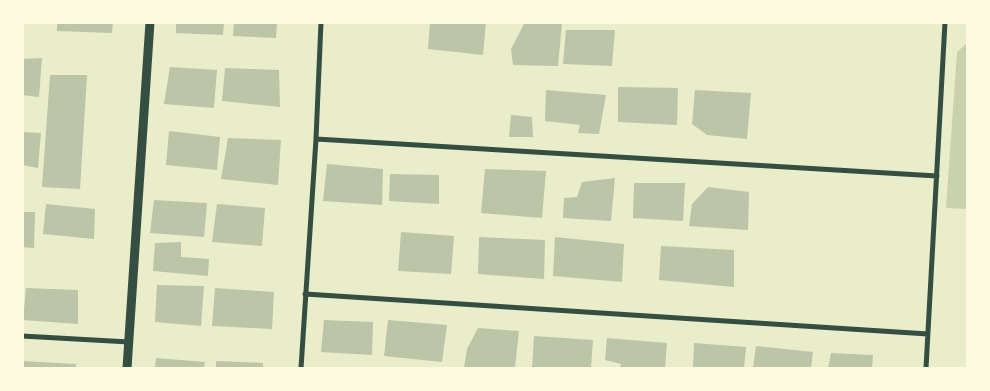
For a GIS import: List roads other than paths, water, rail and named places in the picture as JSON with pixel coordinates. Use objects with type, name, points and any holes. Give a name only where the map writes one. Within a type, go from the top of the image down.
[{"type":"street","points":[[127,368],[150,22]]},
{"type":"street","points":[[301,368],[316,139],[321,22]]},
{"type":"street","points":[[926,368],[945,22]]},
{"type":"street","points":[[316,139],[937,176]]},
{"type":"street","points":[[305,294],[928,334]]},
{"type":"street","points":[[22,336],[129,342]]}]
